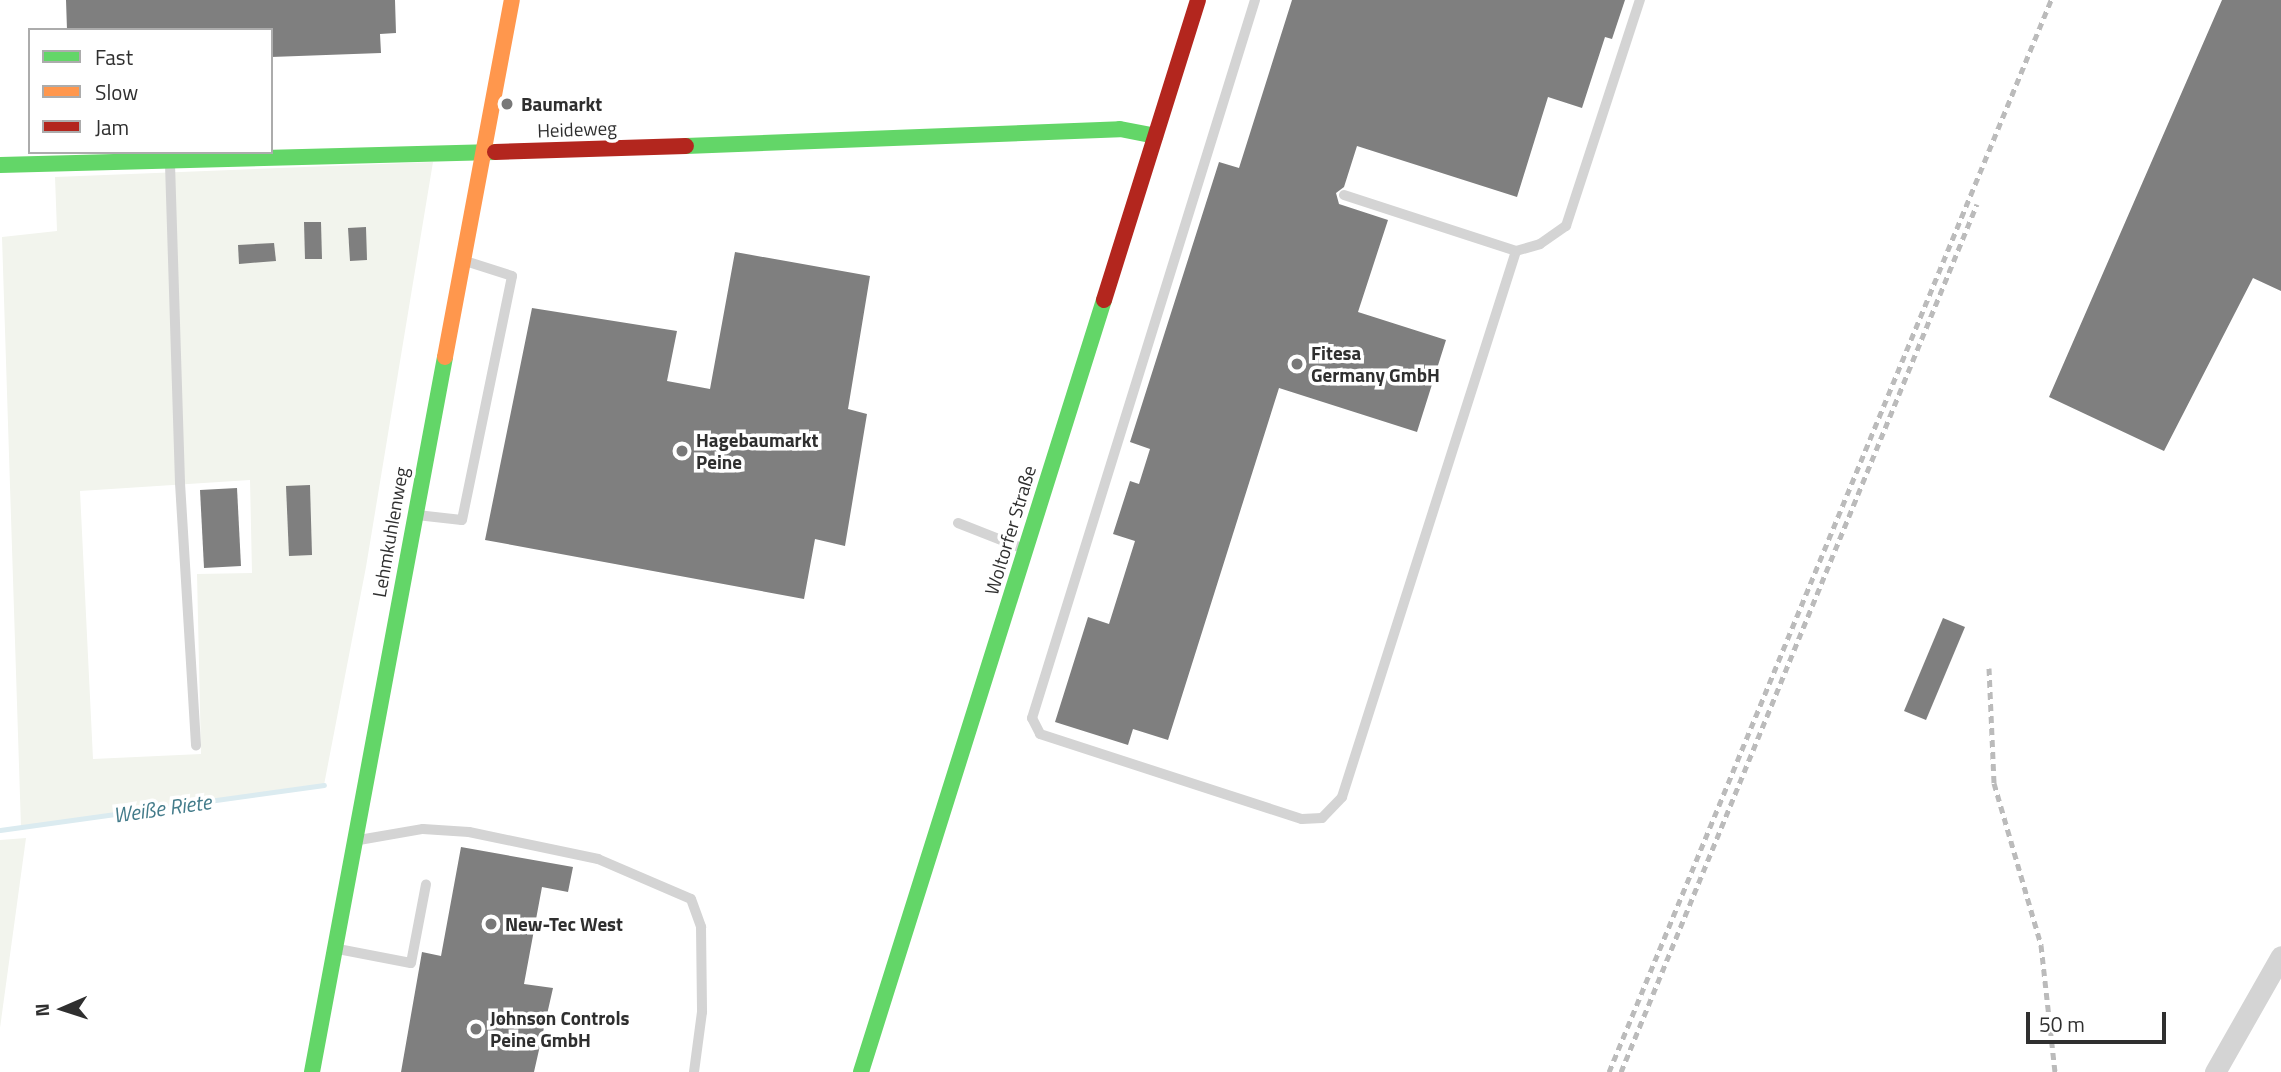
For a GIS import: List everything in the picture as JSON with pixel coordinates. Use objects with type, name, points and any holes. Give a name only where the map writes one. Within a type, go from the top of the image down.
[{"type":"street","name":"Lehmkuhlenweg","points":[[312,1072],[512,0]]},
{"type":"street","name":"Woltorfer Straße","points":[[862,1072],[1198,0]]},
{"type":"street","name":"Heideweg","points":[[0,165],[484,153],[1120,129],[1155,136]]},
{"type":"street","points":[[2215,1072],[2281,956]]},
{"type":"lane","points":[[1255,0],[1032,718],[1040,734],[1302,820],[1322,818],[1342,797],[1517,251]]},
{"type":"lane","points":[[1344,195],[1517,251],[1540,244],[1566,226],[1640,0]]},
{"type":"lane","points":[[171,161],[180,483],[196,746]]},
{"type":"lane","points":[[414,514],[462,520],[512,276],[463,261]]},
{"type":"lane","points":[[958,523],[1026,549]]},
{"type":"lane","points":[[356,841],[423,829],[469,832],[598,859],[691,899],[701,927],[702,1012],[694,1072]]},
{"type":"lane","points":[[335,949],[411,963],[426,884]]},
{"type":"shaded area","points":[[433,162],[366,567],[324,785],[21,828],[2,237],[57,231],[55,177]],"holes":[[[250,480],[252,573],[197,574],[201,754],[93,759],[80,491]]]},
{"type":"shaded area","points":[[26,838],[0,1028],[0,840]]},
{"type":"building","points":[[66,0],[395,0],[396,33],[380,34],[381,53],[273,57],[273,28],[67,28]]},
{"type":"building","name":"Fitesa Germany GmbH","points":[[1292,0],[1625,0],[1612,39],[1605,37],[1582,108],[1548,97],[1517,197],[1357,146],[1344,187],[1336,193],[1339,204],[1388,220],[1358,312],[1446,340],[1417,432],[1279,388],[1168,740],[1133,729],[1128,745],[1055,722],[1088,617],[1109,624],[1135,541],[1113,534],[1130,481],[1139,484],[1150,449],[1130,442],[1219,162],[1239,168]]},
{"type":"building","points":[[2222,0],[2281,0],[2281,291],[2253,278],[2164,451],[2049,397]]},
{"type":"building","points":[[304,222],[321,222],[322,259],[305,259]]},
{"type":"building","points":[[366,227],[367,260],[350,261],[348,228]]},
{"type":"building","points":[[274,243],[276,261],[239,264],[238,245]]},
{"type":"building","name":"Hagebaumarkt Peine","points":[[735,252],[870,276],[848,409],[867,414],[845,546],[815,539],[804,599],[485,540],[532,308],[677,331],[667,381],[710,389]]},
{"type":"building","points":[[310,485],[312,555],[289,556],[286,486]]},
{"type":"building","points":[[237,488],[241,566],[204,568],[200,490]]},
{"type":"building","points":[[1943,618],[1965,627],[1926,720],[1904,711]]},
{"type":"building","points":[[461,847],[573,867],[568,892],[542,887],[524,984],[553,988],[534,1072],[401,1072],[422,952],[441,956]]},
{"type":"waterway","name":"Weiße Riete","points":[[0,830],[324,785]]},
{"type":"railway","points":[[1609,1072],[2051,0]]},
{"type":"railway","points":[[1621,1072],[1977,204]]},
{"type":"railway","points":[[1989,668],[1994,783],[2041,945],[2055,1072]]},
{"type":"traffic: fast","points":[[686,146],[1120,129],[1155,136]]},
{"type":"traffic: fast","points":[[0,165],[495,152]]},
{"type":"traffic: fast","points":[[861,1072],[1104,300]]},
{"type":"traffic: fast","points":[[312,1072],[445,357]]},
{"type":"traffic: slow","points":[[445,357],[512,0]]},
{"type":"traffic: jam","points":[[1104,300],[1198,0]]},
{"type":"traffic: jam","points":[[495,152],[686,146]]},
{"type":"place","name":"Baumarkt","points":[[507,104]]},
{"type":"place","name":"Fitesa Germany GmbH","points":[[1297,364]]},
{"type":"place","name":"Hagebaumarkt Peine","points":[[682,451]]},
{"type":"place","name":"New-Tec West","points":[[491,924]]},
{"type":"place","name":"Johnson Controls Peine GmbH","points":[[476,1029]]}]
